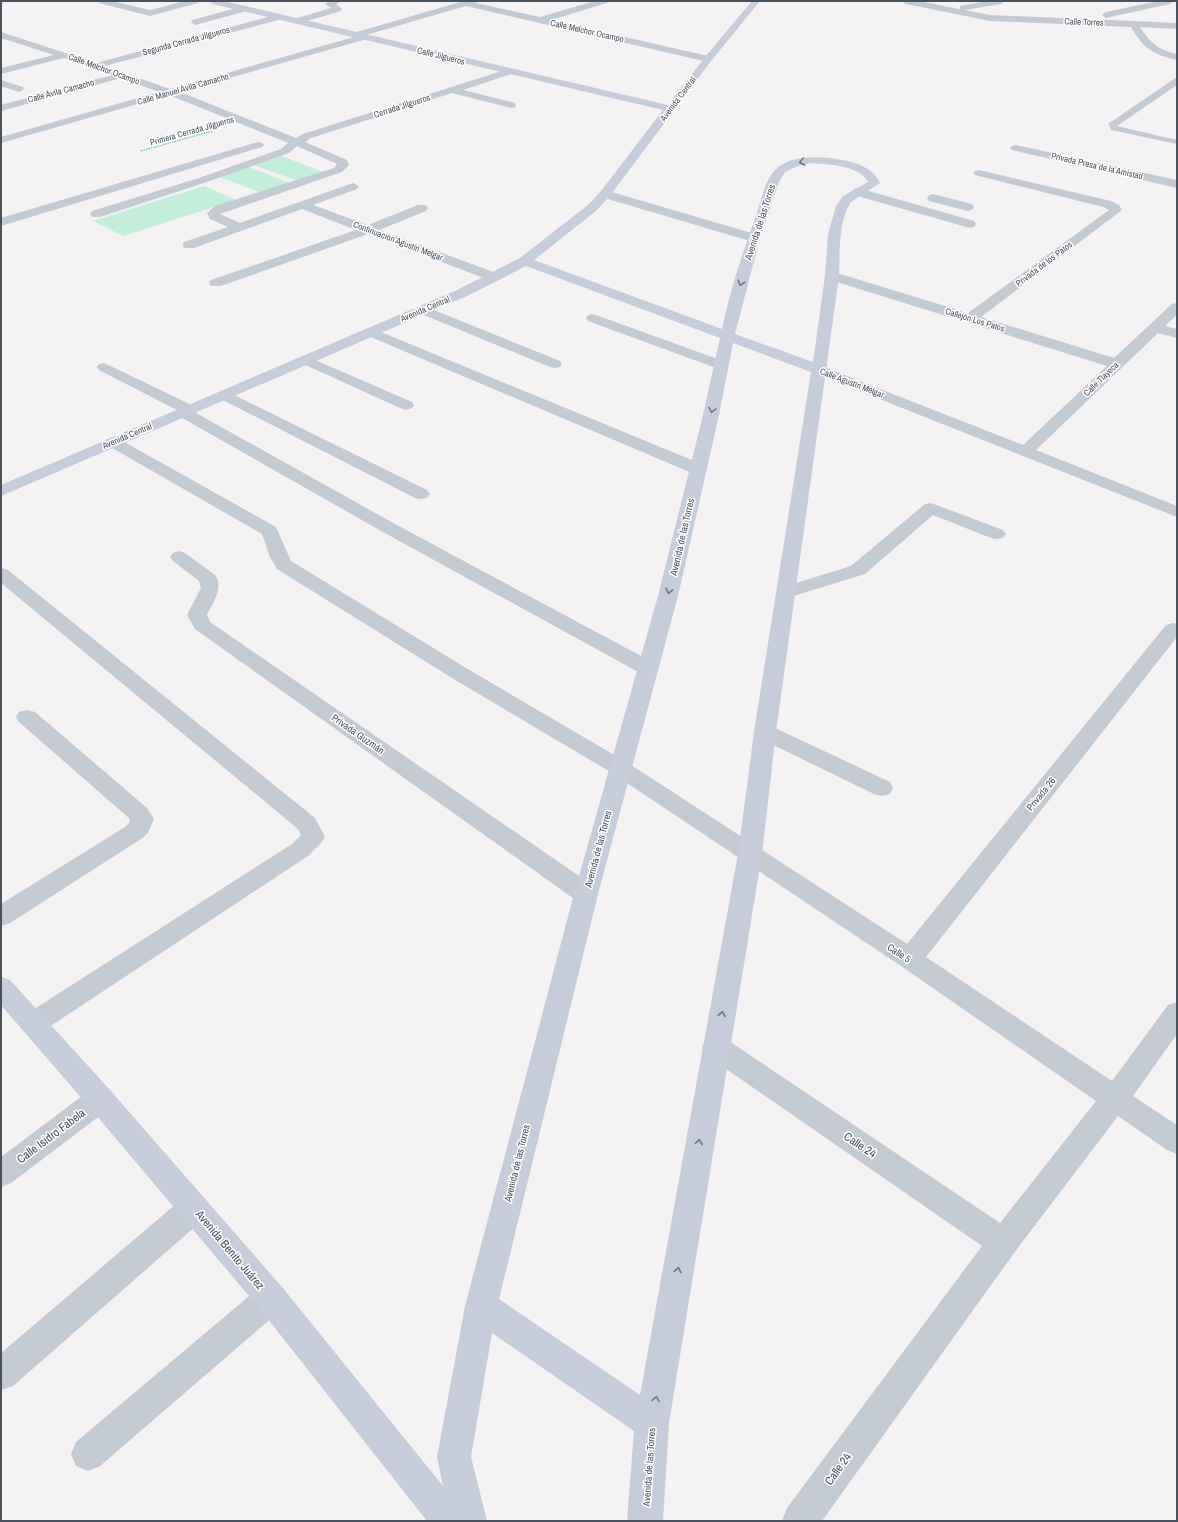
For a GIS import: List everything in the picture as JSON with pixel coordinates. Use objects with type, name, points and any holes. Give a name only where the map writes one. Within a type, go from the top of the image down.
[{"type":"main road","name":"Calle Jilgueros","points":[[213,1],[508,72],[671,109]]},
{"type":"main road","name":"Avenida Central","points":[[1,490],[424,310],[462,293],[525,261],[592,208],[605,194],[708,59],[756,1]]},
{"type":"main road","name":"Avenida de las Torres","points":[[469,1521],[454,1457],[481,1306],[586,894],[668,596],[731,318],[754,238],[773,182],[781,170],[795,163],[810,160],[830,161],[857,167],[871,176],[873,188],[847,199],[842,206],[834,234],[832,276],[820,370],[765,732],[750,854],[652,1423],[645,1521]]},
{"type":"main road","name":"Calle Agustín Melgar","points":[[525,261],[820,370]]},
{"type":"main road","name":"Avenida Benito Juárez","points":[[1,987],[100,1099],[270,1298],[450,1521]]},
{"type":"main road","points":[[481,1306],[652,1423]]},
{"type":"street","points":[[102,1],[150,13],[195,1]]},
{"type":"street","points":[[297,21],[338,9],[329,4],[338,1]]},
{"type":"street","points":[[540,21],[604,1]]},
{"type":"street","name":"Calle Torres","points":[[906,1],[990,18],[1177,26]]},
{"type":"street","points":[[952,10],[1001,1]]},
{"type":"street","points":[[1075,21],[1170,1]]},
{"type":"street","name":"Calle Melchor Ocampo","points":[[470,2],[540,21],[708,59]]},
{"type":"street","name":"Calle Manuel Ávila Camacho","points":[[1,140],[169,93],[470,2]]},
{"type":"street","points":[[195,22],[244,8]]},
{"type":"street","name":"Segunda Cerrada Jilgueros","points":[[94,66],[279,17]]},
{"type":"street","points":[[1134,24],[1146,45],[1158,52],[1177,57]]},
{"type":"street","name":"Calle Melchor Ocampo","points":[[1,35],[66,55],[247,121],[342,162],[343,165],[338,170],[248,199]]},
{"type":"street","points":[[7,46],[24,42]]},
{"type":"street","points":[[1146,45],[1169,45]]},
{"type":"street","points":[[16,52],[39,46]]},
{"type":"street","points":[[1,71],[66,55]]},
{"type":"street","name":"Cerrada Jilgueros","points":[[290,139],[307,136],[508,72]]},
{"type":"street","name":"Calle Ávila Camacho","points":[[1,108],[122,75]]},
{"type":"street","points":[[1113,124],[1177,81]]},
{"type":"street","points":[[1,83],[19,89]]},
{"type":"street","points":[[452,90],[511,106]]},
{"type":"street","points":[[96,214],[203,180],[285,151],[290,139]]},
{"type":"street","points":[[1,222],[290,139]]},
{"type":"street","name":"Privada Presa de la Amistad","points":[[1016,148],[1177,184]]},
{"type":"street","name":"Privada de los Patos","points":[[971,318],[1114,212],[1115,208],[1107,204],[979,173]]},
{"type":"street","points":[[203,180],[222,188]]},
{"type":"street","points":[[190,245],[353,187]]},
{"type":"street","points":[[873,188],[970,224]]},
{"type":"street","points":[[236,193],[248,199]]},
{"type":"street","points":[[605,194],[754,238]]},
{"type":"street","points":[[925,196],[968,207]]},
{"type":"street","points":[[239,227],[214,216],[213,213],[219,209],[248,199]]},
{"type":"street","name":"Continuación Agustín Melgar","points":[[302,205],[494,277]]},
{"type":"street","points":[[216,283],[367,230],[422,208]]},
{"type":"street","name":"Callejón Los Patos","points":[[832,276],[1117,364]]},
{"type":"street","name":"Calle Tlayeca","points":[[1025,452],[1177,308]]},
{"type":"street","points":[[424,310],[555,364]]},
{"type":"street","points":[[593,318],[721,365]]},
{"type":"street","points":[[1157,328],[1177,334]]},
{"type":"street","points":[[372,332],[698,469]]},
{"type":"street","points":[[306,360],[406,405]]},
{"type":"street","points":[[104,367],[187,411],[389,528],[647,668]]},
{"type":"street","name":"Calle Agustín Melgar","points":[[820,370],[1177,512]]},
{"type":"street","points":[[224,395],[421,494]]},
{"type":"street","name":"Calle 5","points":[[114,442],[270,531],[274,538],[279,560],[284,566],[459,673],[620,768],[910,959],[1177,1141]]},
{"type":"street","points":[[787,592],[858,570],[931,508],[997,534]]},
{"type":"street","name":"Privada Guzmán","points":[[179,557],[208,579],[210,588],[197,615],[202,625],[586,894]]},
{"type":"street","points":[[1,574],[307,824],[313,837],[308,844],[300,850],[34,1023]]},
{"type":"street","name":"Privada 26","points":[[910,959],[1173,629]]},
{"type":"street","points":[[1,916],[133,833],[140,827],[142,819],[139,814],[27,717]]},
{"type":"street","points":[[765,732],[882,788]]},
{"type":"street","name":"Calle 24","points":[[800,1521],[1003,1243],[1115,1099],[1177,1013]]},
{"type":"street","name":"Calle 24","points":[[716,1047],[1003,1243]]},
{"type":"street","name":"Calle Isidro Fabela","points":[[1,1174],[100,1099]]},
{"type":"street","points":[[1,1374],[194,1208]]},
{"type":"street","points":[[88,1454],[270,1298]]},
{"type":"lane","points":[[1113,124],[1114,128],[1177,142]]},
{"type":"path","name":"Primera Cerrada Jilgueros","points":[[141,151],[247,121]]},
{"type":"green space","points":[[281,156],[324,172],[298,181],[254,165]]},
{"type":"green space","points":[[249,167],[290,183],[261,193],[220,177]]},
{"type":"green space","points":[[204,186],[236,200],[123,236],[93,221]]}]
